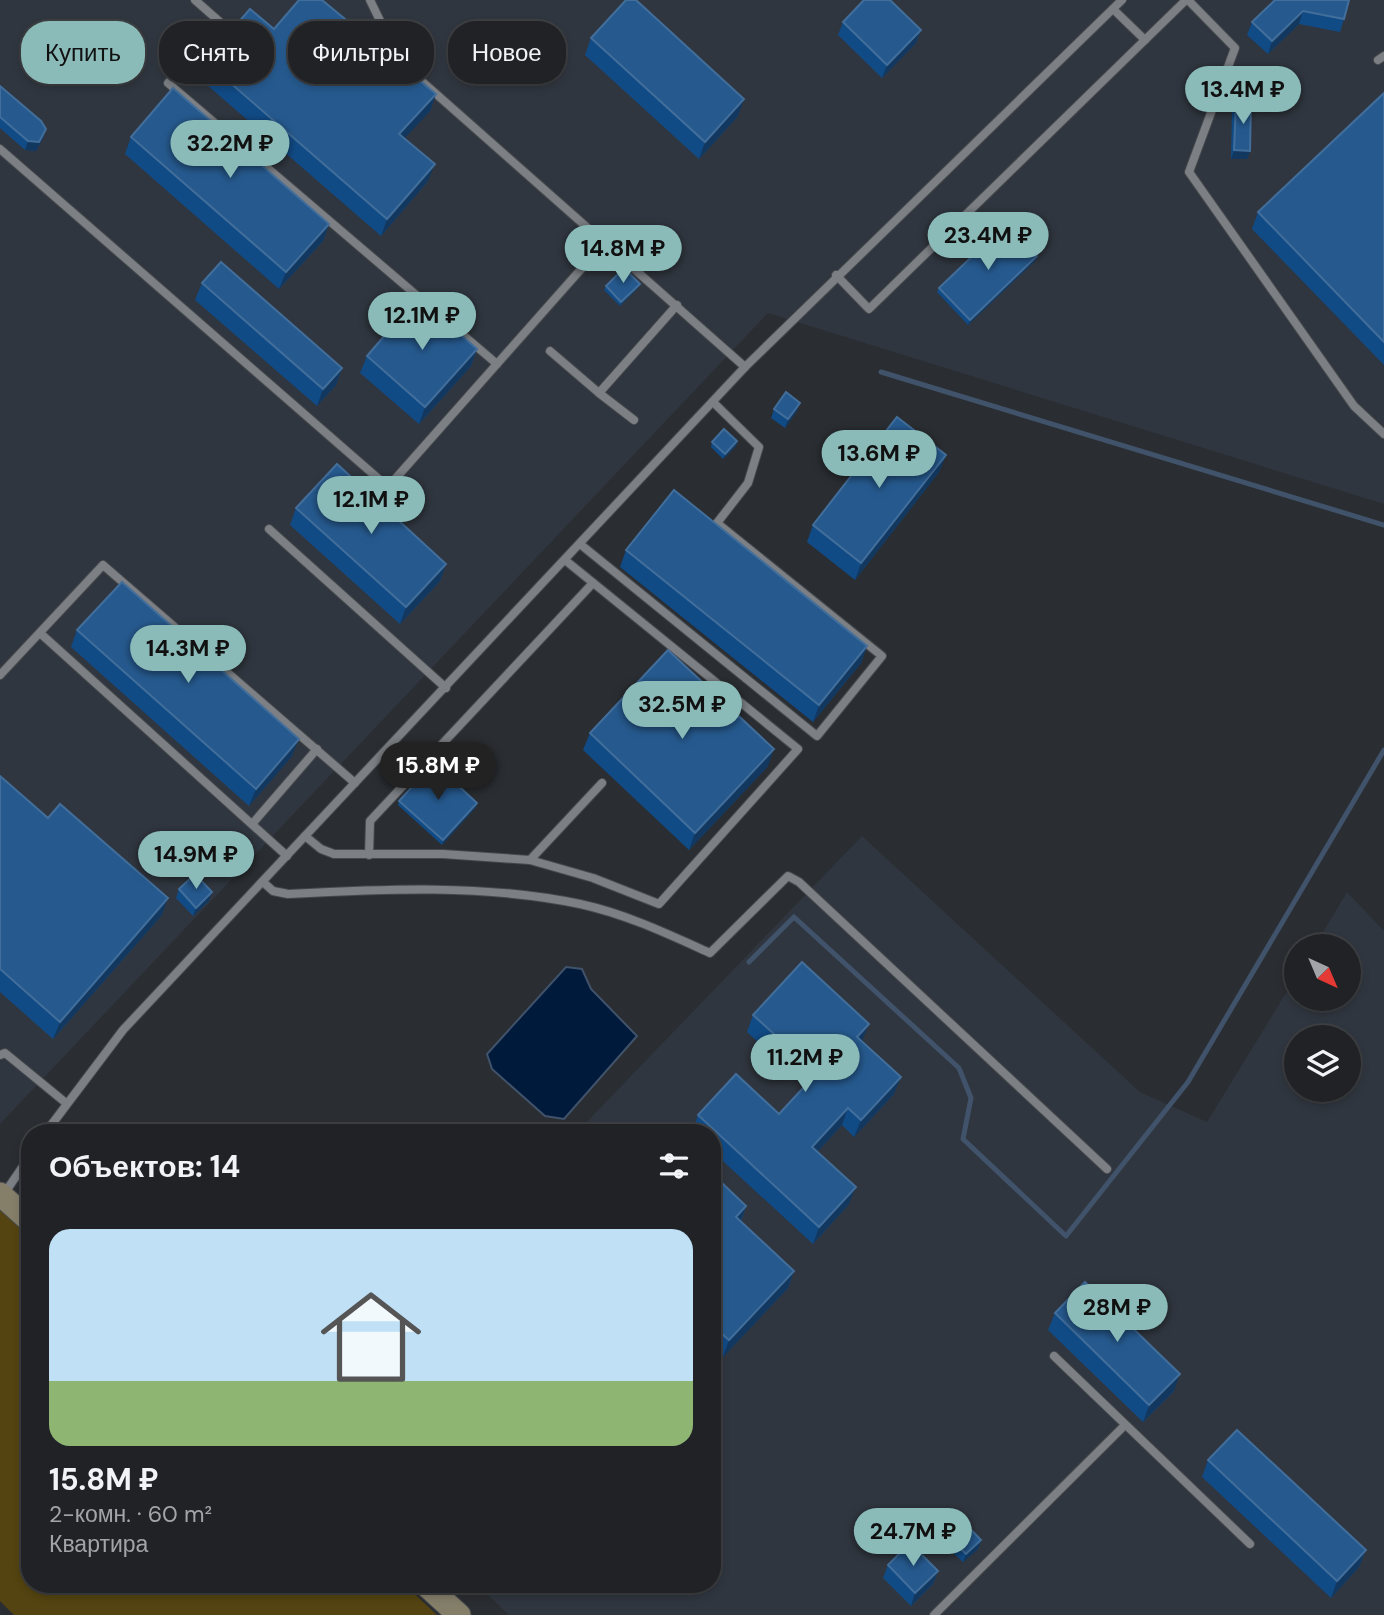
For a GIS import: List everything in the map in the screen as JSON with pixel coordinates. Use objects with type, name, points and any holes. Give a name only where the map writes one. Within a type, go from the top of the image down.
[{"type":"main road","points":[[1,1195],[21,1213]]},
{"type":"main road","points":[[435,1593],[458,1615]]},
{"type":"lane","points":[[195,0],[220,23],[168,83],[497,364]]},
{"type":"lane","points":[[370,0],[400,62],[606,241],[745,367]]},
{"type":"lane","points":[[52,1124],[123,1030],[745,367],[836,275],[1122,0]]},
{"type":"lane","points":[[836,275],[869,309],[1187,0],[1234,48],[1189,172],[1354,406],[1384,434]]},
{"type":"lane","points":[[1113,9],[1145,40]]},
{"type":"lane","points":[[0,149],[388,487],[606,241]]},
{"type":"lane","points":[[599,393],[677,305]]},
{"type":"lane","points":[[550,351],[634,420]]},
{"type":"lane","points":[[580,544],[817,736],[882,656],[717,523],[748,483],[759,447],[714,403]]},
{"type":"lane","points":[[269,529],[446,688]]},
{"type":"lane","points":[[306,836],[321,849],[334,854],[443,854],[530,860],[593,878],[659,904],[798,749],[565,560]]},
{"type":"lane","points":[[0,676],[103,565],[355,783]]},
{"type":"lane","points":[[369,855],[370,821],[593,583]]},
{"type":"lane","points":[[40,633],[287,856]]},
{"type":"lane","points":[[253,823],[317,749]]},
{"type":"lane","points":[[530,860],[602,783]]},
{"type":"lane","points":[[263,882],[273,891],[288,894],[377,890],[515,893],[582,905],[636,921],[710,953],[788,876],[799,882],[1107,1169]]},
{"type":"lane","points":[[0,1055],[5,1053],[66,1104]]},
{"type":"lane","points":[[1,1195],[21,1168]]},
{"type":"lane","points":[[1054,1356],[1250,1544]]},
{"type":"lane","points":[[934,1615],[1125,1425]]},
{"type":"shaded area","points":[[0,0],[1384,0],[1384,504],[768,313],[0,1124]]},
{"type":"shaded area","points":[[862,836],[1140,1092],[1207,1122],[1284,996],[1284,1012],[1362,1012],[1362,934],[1322,934],[1347,892],[1384,931],[1384,1615],[509,1615],[486,1593],[721,1593],[721,1124],[585,1124]]},
{"type":"shaded area","points":[[0,1209],[21,1229],[21,1593],[414,1593],[437,1615],[14,1615],[0,1601]]},
{"type":"water","points":[[566,967],[582,969],[591,989],[637,1036],[564,1119],[545,1116],[492,1069],[487,1054]]},
{"type":"building","points":[[299,0],[322,0],[347,21],[288,21],[288,84],[424,84],[436,94],[399,134],[435,164],[387,219],[231,84],[274,84],[274,29]]},
{"type":"building","points":[[626,0],[636,0],[744,99],[705,142],[591,38]]},
{"type":"building","points":[[864,0],[890,0],[921,30],[887,65],[843,22]]},
{"type":"building","points":[[1275,0],[1349,0],[1344,19],[1303,11],[1272,41],[1252,22]]},
{"type":"building","points":[[250,9],[264,21],[240,21]]},
{"type":"building","points":[[0,86],[41,121],[46,129],[39,142],[28,141],[0,117]]},
{"type":"building","points":[[173,88],[329,224],[286,272],[131,137]]},
{"type":"building","points":[[1384,93],[1384,342],[1258,212]]},
{"type":"building","points":[[1236,101],[1251,101],[1250,151],[1234,150]]},
{"type":"building","points":[[1006,224],[1037,256],[970,320],[939,288]]},
{"type":"building","points":[[221,262],[342,368],[323,389],[202,283]]},
{"type":"building","points":[[624,268],[640,284],[621,302],[606,286]]},
{"type":"building","points":[[418,297],[477,349],[425,407],[367,356]]},
{"type":"building","points":[[786,392],[800,403],[788,419],[774,409]]},
{"type":"building","points":[[897,417],[946,455],[861,563],[813,525]]},
{"type":"building","points":[[724,429],[737,441],[725,454],[712,442]]},
{"type":"building","points":[[337,464],[446,564],[406,607],[296,508]]},
{"type":"building","points":[[674,490],[867,646],[819,705],[626,550]]},
{"type":"building","points":[[122,582],[299,739],[256,789],[77,630]]},
{"type":"building","points":[[668,650],[774,749],[695,833],[590,733]]},
{"type":"building","points":[[434,763],[477,803],[443,840],[399,801]]},
{"type":"building","points":[[0,776],[48,818],[60,804],[168,898],[60,1022],[0,969]]},
{"type":"building","points":[[195,874],[212,892],[196,908],[179,889]]},
{"type":"building","points":[[802,962],[869,1024],[857,1037],[901,1077],[861,1120],[848,1108],[812,1147],[856,1187],[819,1227],[721,1136],[721,1124],[708,1124],[698,1115],[736,1074],[779,1114],[817,1073],[753,1015]]},
{"type":"building","points":[[721,1184],[746,1206],[736,1217],[794,1271],[729,1340],[721,1333]]},
{"type":"building","points":[[1085,1282],[1180,1374],[1149,1405],[1055,1313]]},
{"type":"building","points":[[1237,1430],[1366,1550],[1337,1581],[1208,1460]]},
{"type":"building","points":[[955,1513],[981,1540],[966,1554],[939,1529]]},
{"type":"building","points":[[910,1543],[938,1571],[915,1593],[888,1565]]},
{"type":"waterway","points":[[881,372],[1384,525]]},
{"type":"waterway","points":[[749,962],[794,917],[959,1068],[971,1098],[963,1139],[1066,1236],[1188,1082],[1384,750]]}]
